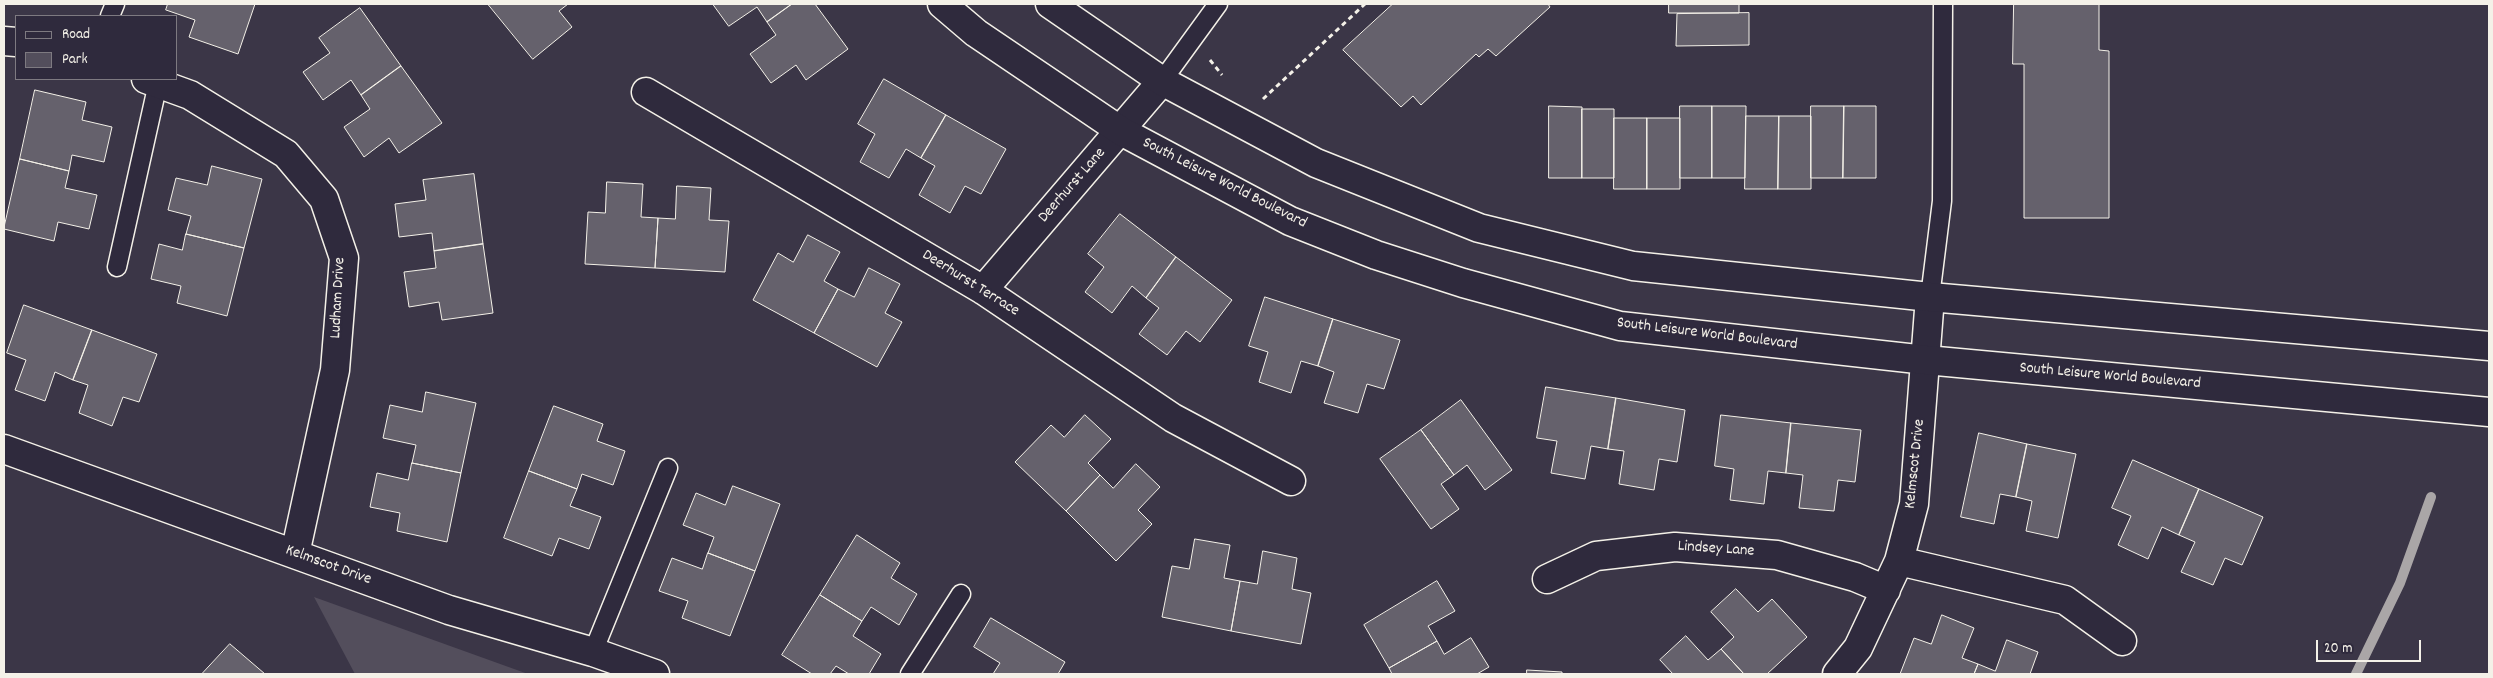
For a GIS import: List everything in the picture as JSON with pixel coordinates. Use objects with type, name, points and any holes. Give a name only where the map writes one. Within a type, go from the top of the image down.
[{"type":"street","name":"South Leisure World Boulevard","points":[[942,4],[976,34],[1121,131],[1290,221],[1376,255],[1463,283],[1620,326],[1926,360],[2489,412]]},
{"type":"street","points":[[1050,4],[1162,81],[1316,163],[1479,228],[1633,266],[1930,297],[2489,346]]},
{"type":"street","name":"Ludham Drive","points":[[152,81],[190,95],[286,154],[324,200],[344,258],[335,370],[295,554]]},
{"type":"street","name":"Deerhurst Lane","points":[[983,290],[1162,81]]},
{"type":"street","name":"Deerhurst Terrace","points":[[646,92],[983,290],[1173,418],[1291,481]]},
{"type":"street","name":"Kelmscot Drive","points":[[1837,674],[1858,648],[1886,590],[1899,561],[1914,504],[1930,297]]},
{"type":"street","name":"Kelmscot Drive","points":[[4,449],[449,610],[593,652],[655,674]]},
{"type":"street","name":"Lindsey Lane","points":[[1547,579],[1596,556],[1675,547],[1777,555],[1855,577],[1886,590]]},
{"type":"street","points":[[1899,561],[2065,600],[2122,641]]},
{"type":"lane","points":[[1162,81],[1218,4]]},
{"type":"lane","points":[[1930,297],[1942,201],[1943,4]]},
{"type":"lane","points":[[117,268],[152,81]]},
{"type":"lane","points":[[593,652],[668,468]]},
{"type":"lane","points":[[910,674],[961,594]]},
{"type":"path","points":[[1255,95],[1263,99],[1365,4]]},
{"type":"path","points":[[1189,45],[1214,64],[1224,78]]},
{"type":"green space","points":[[314,597],[528,674],[355,674]]},
{"type":"building","points":[[168,4],[255,4],[238,54],[189,37],[195,20],[166,10]]},
{"type":"building","points":[[488,4],[568,4],[559,11],[572,27],[533,59]]},
{"type":"building","points":[[713,4],[792,4],[767,22],[757,7],[729,26]]},
{"type":"building","points":[[792,4],[815,4],[848,49],[806,80],[796,65],[771,83],[750,54],[776,35],[767,22]]},
{"type":"building","points":[[1393,4],[1548,4],[1550,7],[1496,56],[1488,49],[1479,57],[1476,54],[1421,105],[1413,96],[1401,107],[1343,50]]},
{"type":"building","points":[[1669,4],[1739,4],[1739,13],[1669,13]]},
{"type":"building","points":[[2014,4],[2099,4],[2099,50],[2109,51],[2109,218],[2024,218],[2024,64],[2013,64]]},
{"type":"building","points":[[360,8],[401,66],[361,95],[351,80],[323,100],[303,72],[330,53],[319,38]]},
{"type":"building","points":[[1749,13],[1749,45],[1676,46],[1677,14]]},
{"type":"building","points":[[401,66],[442,123],[399,153],[389,138],[364,157],[344,127],[370,109],[361,95]]},
{"type":"building","points":[[884,79],[946,115],[921,158],[906,149],[889,178],[860,162],[875,134],[858,124]]},
{"type":"building","points":[[35,90],[86,102],[82,120],[112,127],[104,162],[72,155],[69,171],[20,159]]},
{"type":"building","points":[[1549,106],[1582,107],[1582,178],[1549,178]]},
{"type":"building","points":[[1680,106],[1712,106],[1712,178],[1680,178]]},
{"type":"building","points":[[1712,106],[1746,106],[1745,178],[1712,178]]},
{"type":"building","points":[[1811,106],[1844,106],[1843,178],[1811,178]]},
{"type":"building","points":[[1844,106],[1876,106],[1876,178],[1843,178]]},
{"type":"building","points":[[1582,109],[1614,109],[1614,178],[1582,178]]},
{"type":"building","points":[[946,115],[1006,149],[981,194],[965,186],[950,213],[919,195],[935,166],[921,158]]},
{"type":"building","points":[[1746,116],[1779,116],[1778,189],[1745,189]]},
{"type":"building","points":[[1779,116],[1811,116],[1811,189],[1778,189]]},
{"type":"building","points":[[1614,118],[1647,118],[1647,189],[1614,189]]},
{"type":"building","points":[[1647,118],[1680,118],[1680,189],[1647,189]]},
{"type":"building","points":[[20,159],[69,171],[65,188],[97,195],[89,229],[58,222],[54,241],[4,229]]},
{"type":"building","points":[[212,166],[262,179],[244,248],[186,234],[191,216],[168,210],[176,178],[207,185]]},
{"type":"building","points":[[474,174],[483,244],[434,251],[432,233],[399,237],[395,204],[426,200],[423,180]]},
{"type":"building","points":[[607,182],[643,184],[641,217],[658,218],[655,268],[585,264],[588,212],[605,213]]},
{"type":"building","points":[[677,186],[711,188],[709,220],[729,221],[725,272],[655,268],[658,218],[675,219]]},
{"type":"building","points":[[1120,214],[1176,257],[1146,298],[1132,286],[1112,313],[1085,292],[1104,267],[1088,254]]},
{"type":"building","points":[[186,234],[244,248],[227,316],[177,303],[181,286],[151,279],[159,244],[182,250]]},
{"type":"building","points":[[808,235],[840,252],[824,281],[838,289],[814,333],[753,300],[778,253],[793,262]]},
{"type":"building","points":[[483,244],[493,313],[442,320],[439,302],[409,307],[404,272],[436,268],[434,251]]},
{"type":"building","points":[[1176,257],[1232,300],[1200,342],[1186,331],[1167,355],[1139,334],[1159,308],[1146,298]]},
{"type":"building","points":[[869,268],[900,284],[885,313],[902,322],[877,367],[814,333],[838,289],[854,297]]},
{"type":"building","points":[[1265,297],[1333,319],[1318,366],[1301,361],[1291,393],[1259,382],[1268,352],[1249,346]]},
{"type":"building","points":[[24,305],[92,330],[73,380],[55,372],[45,401],[15,390],[26,360],[7,353]]},
{"type":"building","points":[[1333,319],[1400,340],[1384,389],[1367,384],[1358,413],[1324,403],[1334,372],[1318,366]]},
{"type":"building","points":[[92,330],[157,354],[139,402],[123,397],[112,426],[79,413],[88,385],[73,380]]},
{"type":"building","points":[[1546,387],[1616,398],[1608,449],[1591,446],[1585,479],[1551,473],[1557,441],[1537,438]]},
{"type":"building","points":[[426,392],[476,403],[461,473],[412,463],[416,445],[383,438],[390,405],[422,412]]},
{"type":"building","points":[[1616,398],[1685,410],[1677,462],[1659,459],[1654,490],[1619,484],[1624,451],[1608,449]]},
{"type":"building","points":[[1461,400],[1512,470],[1485,490],[1467,465],[1454,475],[1421,430]]},
{"type":"building","points":[[554,406],[603,424],[597,441],[625,451],[613,485],[582,474],[577,489],[529,471]]},
{"type":"building","points":[[1085,415],[1111,439],[1088,463],[1100,475],[1066,511],[1015,462],[1051,425],[1064,437]]},
{"type":"building","points":[[1721,415],[1791,423],[1786,473],[1768,471],[1764,504],[1730,500],[1734,469],[1715,466]]},
{"type":"building","points":[[1791,423],[1861,430],[1855,482],[1838,480],[1834,511],[1799,508],[1803,475],[1786,473]]},
{"type":"building","points":[[1421,430],[1454,475],[1441,484],[1459,509],[1431,529],[1380,459]]},
{"type":"building","points":[[1979,433],[2027,444],[2016,497],[2000,494],[1994,524],[1961,517]]},
{"type":"building","points":[[2027,444],[2076,454],[2058,538],[2026,531],[2032,501],[2016,497]]},
{"type":"building","points":[[2133,460],[2199,489],[2179,535],[2162,527],[2148,559],[2118,545],[2131,516],[2112,508]]},
{"type":"building","points":[[412,463],[461,473],[447,542],[397,531],[400,513],[370,507],[377,473],[408,480]]},
{"type":"building","points":[[1136,464],[1160,487],[1138,510],[1152,524],[1116,561],[1066,511],[1100,475],[1113,488]]},
{"type":"building","points":[[529,471],[577,489],[570,506],[601,517],[589,549],[559,538],[552,556],[504,538]]},
{"type":"building","points":[[733,486],[780,504],[755,571],[708,553],[714,537],[683,525],[696,493],[725,505]]},
{"type":"building","points":[[2199,489],[2263,517],[2242,565],[2225,558],[2213,585],[2181,572],[2195,542],[2179,535]]},
{"type":"building","points":[[857,535],[900,563],[891,578],[917,594],[899,625],[871,607],[862,621],[820,595]]},
{"type":"building","points":[[1195,539],[1230,545],[1224,578],[1240,581],[1231,631],[1162,617],[1172,566],[1189,569]]},
{"type":"building","points":[[1263,551],[1297,558],[1292,589],[1311,593],[1301,644],[1231,631],[1240,581],[1257,584]]},
{"type":"building","points":[[708,553],[755,571],[730,636],[682,618],[688,601],[659,591],[672,558],[702,569]]},
{"type":"building","points":[[1437,581],[1455,611],[1428,626],[1437,641],[1389,668],[1364,625]]},
{"type":"building","points":[[1736,589],[1758,612],[1772,599],[1807,637],[1767,674],[1744,674],[1721,649],[1734,637],[1711,612]]},
{"type":"building","points":[[820,595],[862,621],[853,636],[881,654],[869,674],[849,674],[836,666],[830,674],[812,674],[782,655]]},
{"type":"building","points":[[1942,615],[1974,628],[1962,658],[1978,664],[1974,674],[1900,674],[1914,638],[1931,644]]},
{"type":"building","points":[[991,618],[1065,662],[1058,674],[993,674],[1000,663],[974,647]]},
{"type":"building","points":[[1686,636],[1708,660],[1721,649],[1744,674],[1673,674],[1660,660]]},
{"type":"building","points":[[1471,638],[1489,667],[1477,674],[1392,674],[1389,668],[1437,641],[1444,654]]},
{"type":"building","points":[[2007,640],[2038,652],[2030,674],[1974,674],[1978,664],[1995,671]]},
{"type":"building","points":[[230,644],[265,674],[202,674]]},
{"type":"building","points":[[1527,670],[1562,672],[1562,674],[1527,674]]},
{"type":"waterway","points":[[2356,674],[2400,583],[2431,497]]}]
